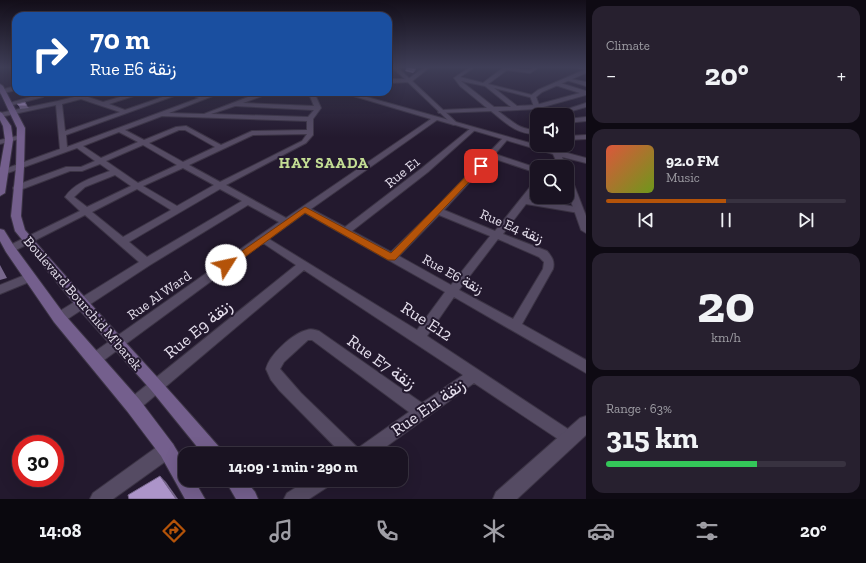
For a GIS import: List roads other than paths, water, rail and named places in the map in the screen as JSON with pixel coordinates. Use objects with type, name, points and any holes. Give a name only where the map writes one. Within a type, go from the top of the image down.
[{"type":"main road","name":"Boulevard Bourchid M'barek","points":[[1,90],[21,128],[20,167],[17,188],[17,220],[20,231],[116,343],[156,385],[208,447]]},
{"type":"main road","points":[[0,114],[7,126],[9,140],[5,172],[1,181],[0,193]]},
{"type":"main road","name":"Boulevard Bourchid M'barek","points":[[0,232],[10,249],[59,318],[133,405],[167,450],[195,499]]},
{"type":"main road","points":[[239,487],[248,499]]},
{"type":"street","points":[[418,90],[439,115]]},
{"type":"street","points":[[469,90],[516,128],[530,132]]},
{"type":"street","points":[[493,90],[516,108]]},
{"type":"street","points":[[510,90],[532,96],[544,90]]},
{"type":"street","points":[[439,115],[492,109],[536,107],[586,93]]},
{"type":"street","points":[[0,114],[41,96]]},
{"type":"street","points":[[11,108],[59,103],[86,96]]},
{"type":"street","points":[[103,104],[130,96]]},
{"type":"street","points":[[62,134],[171,96]]},
{"type":"street","points":[[198,96],[203,98]]},
{"type":"street","points":[[5,172],[209,96]]},
{"type":"street","points":[[204,116],[255,96]]},
{"type":"street","points":[[313,96],[318,108]]},
{"type":"street","points":[[360,96],[439,115],[454,123],[473,129],[586,161]]},
{"type":"street","points":[[532,96],[536,107]]},
{"type":"street","points":[[82,97],[126,112]]},
{"type":"street","points":[[59,103],[64,150]]},
{"type":"street","points":[[232,104],[318,108]]},
{"type":"street","points":[[574,109],[586,105]]},
{"type":"street","points":[[123,241],[221,185],[304,142],[310,135],[310,119],[318,108]]},
{"type":"street","points":[[159,115],[310,119]]},
{"type":"street","name":"Rue Al Ward","points":[[95,359],[286,222],[439,115]]},
{"type":"street","points":[[252,133],[258,118]]},
{"type":"street","points":[[574,121],[586,119]]},
{"type":"street","points":[[17,188],[65,170],[73,168],[82,169],[143,144],[172,130],[181,128],[188,129],[220,147]]},
{"type":"street","name":"Rue E1","points":[[345,232],[419,175],[473,129]]},
{"type":"street","points":[[119,130],[286,222]]},
{"type":"street","points":[[10,249],[137,186],[252,133],[310,132]]},
{"type":"street","points":[[0,142],[21,137]]},
{"type":"street","points":[[574,138],[586,138]]},
{"type":"street","points":[[392,257],[438,211],[505,139]]},
{"type":"street","points":[[77,145],[115,172],[177,210]]},
{"type":"street","points":[[557,153],[560,160]]},
{"type":"street","points":[[491,155],[530,169]]},
{"type":"street","points":[[115,172],[87,183],[71,194],[69,198],[123,241],[146,262]]},
{"type":"street","points":[[419,338],[452,290],[530,193]]},
{"type":"street","points":[[574,196],[586,230]]},
{"type":"street","points":[[59,318],[146,262],[248,201]]},
{"type":"street","points":[[524,201],[579,210]]},
{"type":"street","name":"Rue E6 زنقة","points":[[305,209],[452,290],[586,367]]},
{"type":"street","name":"Rue E4 زنقة","points":[[438,211],[497,234],[543,254],[548,258],[550,263],[548,269],[515,326]]},
{"type":"street","name":"Rue E12","points":[[263,239],[475,374],[569,438]]},
{"type":"street","name":"Rue E9 زنقة","points":[[133,405],[303,265]]},
{"type":"street","points":[[0,290],[30,278]]},
{"type":"street","name":"Rue E7 زنقة","points":[[346,447],[286,387],[274,372],[273,367],[276,362],[307,334],[315,335],[323,340],[421,412]]},
{"type":"street","name":"Rue E11 زنقة","points":[[372,447],[475,374]]},
{"type":"street","points":[[503,499],[569,438],[586,425]]},
{"type":"street","points":[[100,499],[167,450]]},
{"type":"street","points":[[293,499],[312,487]]},
{"type":"district","name":"HAY SAADA","points":[[324,163]]}]
